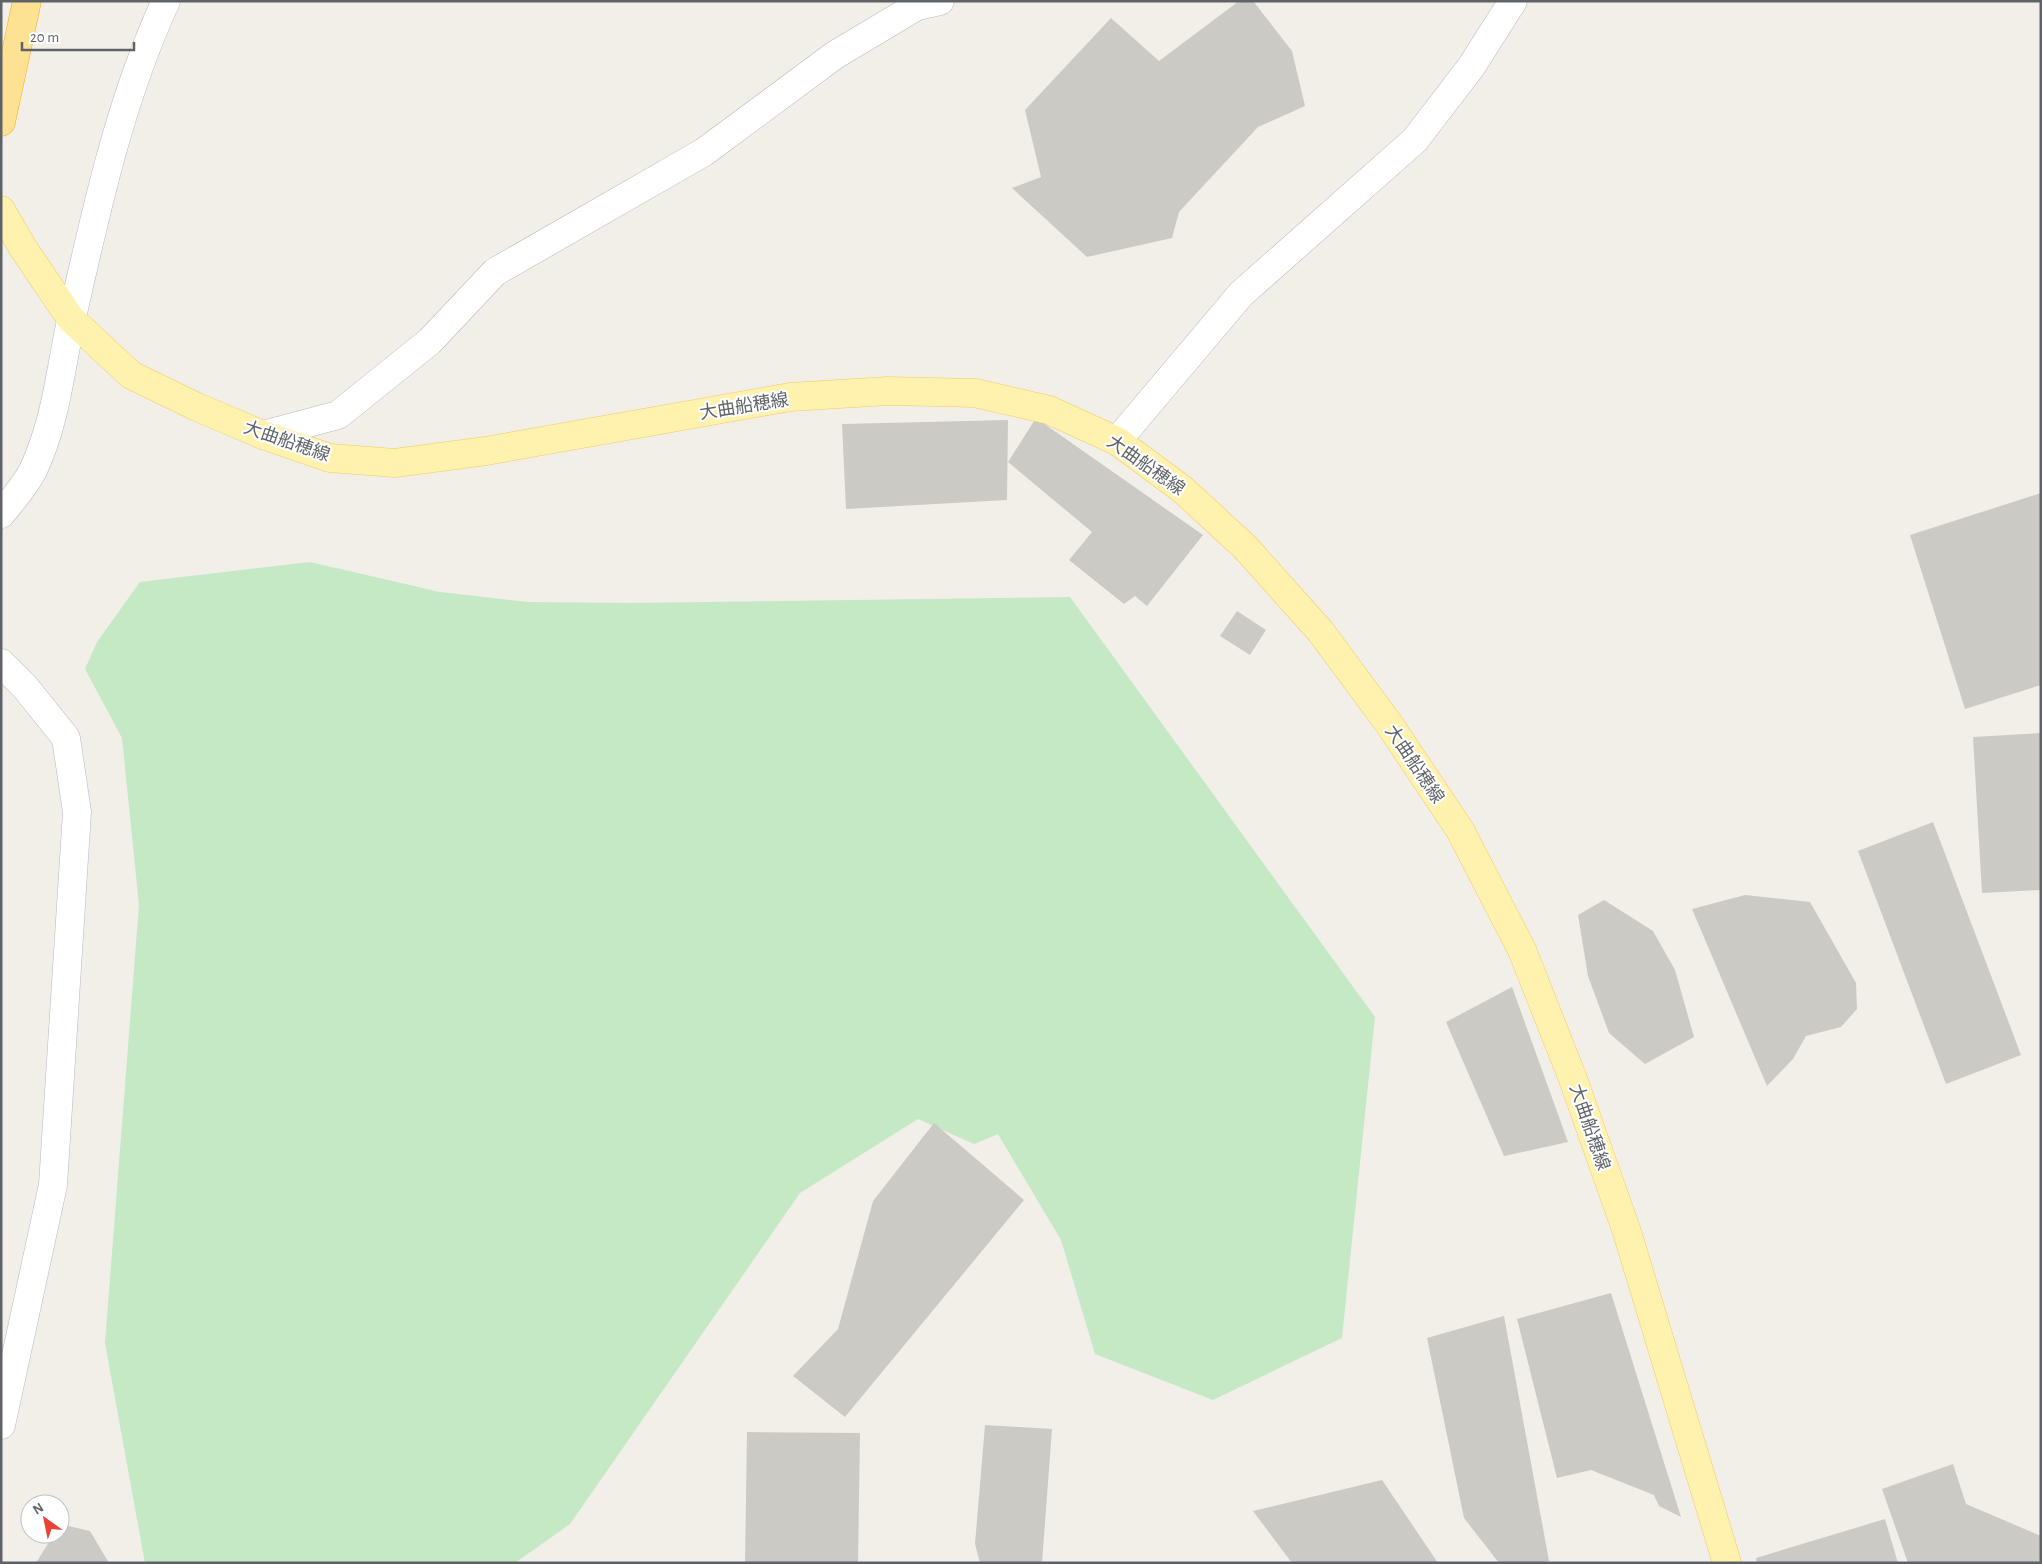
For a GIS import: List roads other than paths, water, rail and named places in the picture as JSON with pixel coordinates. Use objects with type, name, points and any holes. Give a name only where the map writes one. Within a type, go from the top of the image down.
[{"type":"highway","points":[[1,122],[27,1]]},
{"type":"main road","name":"大曲船穂線","points":[[1,210],[23,248],[71,319],[132,375],[197,407],[263,435],[330,458],[395,463],[486,451],[790,397],[888,392],[975,393],[1049,410],[1117,441],[1182,489],[1245,547],[1320,632],[1389,724],[1460,830],[1522,950],[1573,1078],[1626,1232],[1727,1563]]},
{"type":"street","points":[[1,514],[34,470],[56,408],[71,319],[106,176],[145,46],[166,1]]},
{"type":"street","points":[[263,435],[338,415],[430,341],[495,272],[704,152],[835,55],[918,6],[940,1]]},
{"type":"street","points":[[1117,441],[1242,294],[1415,140],[1471,66],[1513,1]]},
{"type":"street","points":[[1,663],[25,686],[66,738],[77,812],[53,1185],[1,1425]]}]
